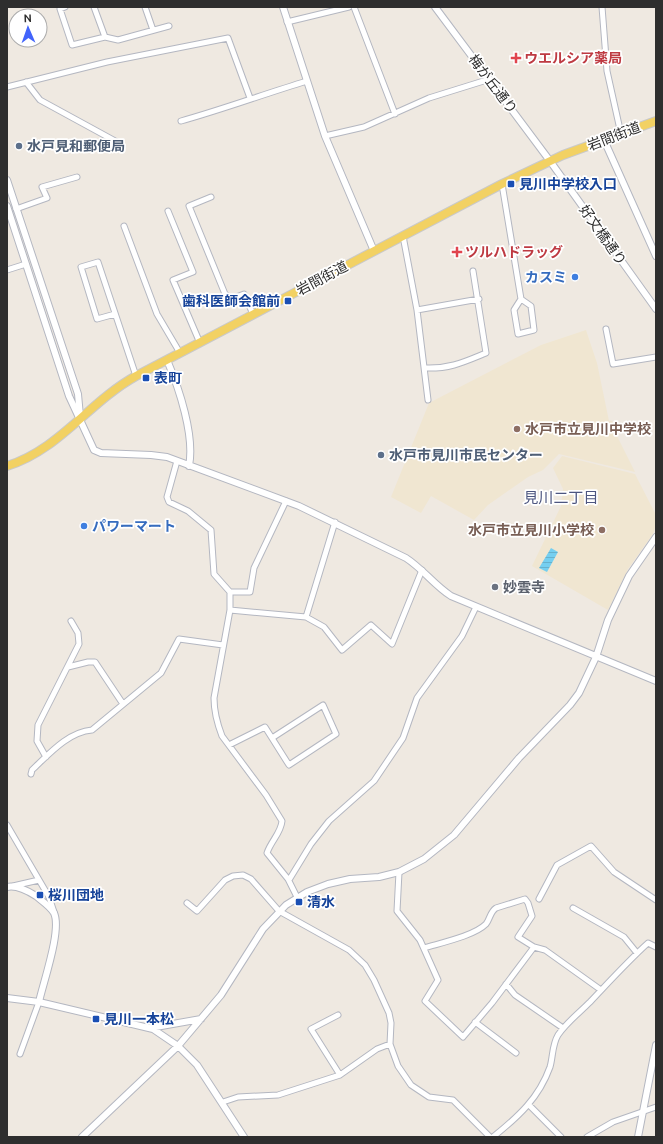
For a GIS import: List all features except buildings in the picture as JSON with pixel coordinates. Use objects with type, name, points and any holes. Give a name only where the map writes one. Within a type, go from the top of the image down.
[{"type":"main road","name":"岩間街道","points":[[7,466],[38,452],[55,441],[107,395],[136,376],[166,360],[502,184],[550,161],[656,121]]},
{"type":"street","points":[[65,7],[60,9],[72,45],[105,37],[118,40],[169,26]]},
{"type":"street","points":[[94,7],[105,37]]},
{"type":"street","points":[[145,7],[153,30]]},
{"type":"street","points":[[283,7],[324,136],[374,251]]},
{"type":"street","points":[[288,22],[333,9],[349,7]]},
{"type":"street","points":[[354,7],[395,114]]},
{"type":"street","name":"梅が丘通り","points":[[435,7],[550,161]]},
{"type":"street","points":[[602,7],[607,71],[621,134]]},
{"type":"street","points":[[7,86],[107,62],[228,38],[250,98]]},
{"type":"street","points":[[324,136],[364,127],[429,98],[490,79]]},
{"type":"street","points":[[182,121],[233,107],[250,98],[307,81]]},
{"type":"street","points":[[26,82],[40,100],[117,142]]},
{"type":"street","points":[[604,140],[656,256]]},
{"type":"street","name":"好文橋通り","points":[[550,161],[656,310]]},
{"type":"street","points":[[16,209],[47,198],[42,187],[77,177]]},
{"type":"street","points":[[7,180],[78,394],[81,419]]},
{"type":"street","points":[[502,184],[520,298],[514,310],[518,334],[534,330],[531,306],[520,298]]},
{"type":"street","points":[[211,197],[190,206],[225,294],[231,299],[244,294],[253,314]]},
{"type":"street","points":[[7,206],[69,396],[81,419],[89,442],[96,452],[158,455],[286,501],[335,522],[406,558],[422,570],[440,589],[476,607],[656,681]]},
{"type":"street","points":[[168,211],[193,272],[173,280],[200,343]]},
{"type":"street","points":[[124,226],[157,314],[180,353]]},
{"type":"street","points":[[403,236],[417,310],[428,400]]},
{"type":"street","points":[[115,314],[97,319],[81,267],[98,262],[136,376]]},
{"type":"street","points":[[7,270],[26,264]]},
{"type":"street","points":[[425,368],[441,369],[457,365],[486,353],[474,271]]},
{"type":"street","points":[[417,310],[479,299]]},
{"type":"street","points":[[606,329],[613,364],[656,357]]},
{"type":"street","points":[[166,360],[174,378],[191,445],[189,466]]},
{"type":"street","points":[[177,461],[167,497],[169,502],[188,511],[211,530],[214,574],[230,592],[230,610],[214,698],[214,713],[228,745],[266,795],[282,821],[282,826],[267,853],[289,880],[297,897]]},
{"type":"street","points":[[230,592],[250,592],[254,568],[286,501]]},
{"type":"street","points":[[306,617],[335,522]]},
{"type":"street","points":[[82,1137],[178,1046],[201,1020],[221,995],[263,929],[279,911],[297,897],[328,884],[350,879],[379,877],[399,872],[424,860],[454,834],[519,758],[570,705],[586,679],[596,657],[608,620],[629,576],[656,537]]},
{"type":"street","points":[[230,610],[306,617],[324,627],[342,650],[372,625],[392,644],[422,570]]},
{"type":"street","points":[[289,880],[311,844],[329,821],[374,781],[403,738],[417,698],[462,636],[476,607]]},
{"type":"street","points":[[46,757],[37,741],[38,725],[79,644],[78,633],[72,621]]},
{"type":"street","points":[[31,774],[32,770],[55,748],[80,731],[92,730],[161,673],[179,639],[223,645]]},
{"type":"street","points":[[68,667],[88,662],[95,662],[123,704]]},
{"type":"street","points":[[228,745],[265,727],[272,738],[290,765],[336,734],[323,705],[272,738]]},
{"type":"street","points":[[7,826],[49,897],[54,915],[56,931],[39,1002],[20,1054]]},
{"type":"street","points":[[540,899],[557,865],[591,846],[614,872],[656,900]]},
{"type":"street","points":[[399,872],[397,911],[420,940],[438,980],[425,1001],[463,1037],[534,947]]},
{"type":"street","points":[[187,903],[197,911],[225,880],[232,876],[243,875],[251,879],[279,911],[349,950],[365,965],[374,980],[391,1023],[390,1044],[398,1066],[411,1085],[429,1097],[453,1100],[491,1137],[518,1117],[529,1105],[544,1082],[550,1065],[555,1042],[563,1028],[648,943],[656,947]]},
{"type":"street","points":[[10,886],[39,880]]},
{"type":"street","points":[[10,886],[34,895],[47,905],[54,915]]},
{"type":"street","points":[[424,948],[476,930],[486,924],[496,908],[524,899],[528,903],[532,916],[518,937],[534,947],[545,950],[601,990]]},
{"type":"street","points":[[573,908],[624,937],[638,952]]},
{"type":"street","points":[[506,984],[515,995],[563,1028]]},
{"type":"street","points":[[7,998],[39,1002],[150,1028],[178,1046],[197,1065],[223,1102],[244,1137]]},
{"type":"street","points":[[338,1015],[311,1029],[340,1075]]},
{"type":"street","points":[[150,1028],[201,1020]]},
{"type":"street","points":[[475,1022],[516,1053]]},
{"type":"street","points":[[223,1102],[238,1097],[278,1095],[340,1075],[377,1049],[390,1044]]},
{"type":"street","points":[[638,1137],[656,1045]]},
{"type":"street","points":[[529,1105],[561,1137]]},
{"type":"street","points":[[587,1137],[613,1122],[656,1107]]},
{"type":"shaded area","name":"水戸市立見川中学校","points":[[586,330],[597,363],[609,421],[612,421],[617,436],[635,472],[559,454],[543,470],[528,477],[488,505],[474,520],[431,496],[421,513],[391,497],[429,403],[541,345]]},
{"type":"shaded area","name":"水戸市立見川小学校","points":[[562,456],[635,474],[655,513],[656,525],[653,534],[628,569],[608,610],[532,566],[561,506],[563,489],[553,468]]},
{"type":"water","points":[[551,548],[558,552],[547,572],[539,568]]},
{"type":"place","name":"ウエルシア薬局","points":[[516,58]]},
{"type":"place","name":"水戸見和郵便局","points":[[19,146]]},
{"type":"place","name":"見川中学校入口","points":[[511,184]]},
{"type":"place","name":"ツルハドラッグ","points":[[457,252]]},
{"type":"place","name":"カスミ","points":[[575,277]]},
{"type":"place","name":"歯科医師会館前","points":[[288,301]]},
{"type":"place","name":"表町","points":[[146,378]]},
{"type":"place","name":"水戸市立見川中学校","points":[[517,429]]},
{"type":"place","name":"水戸市見川市民センター","points":[[381,455]]},
{"type":"place","name":"パワーマート","points":[[84,526]]},
{"type":"place","name":"水戸市立見川小学校","points":[[602,530]]},
{"type":"place","name":"妙雲寺","points":[[495,587]]},
{"type":"place","name":"桜川団地","points":[[40,895]]},
{"type":"place","name":"清水","points":[[299,902]]},
{"type":"place","name":"見川一本松","points":[[96,1019]]},
{"type":"district","name":"見川二丁目","points":[[561,498]]}]
